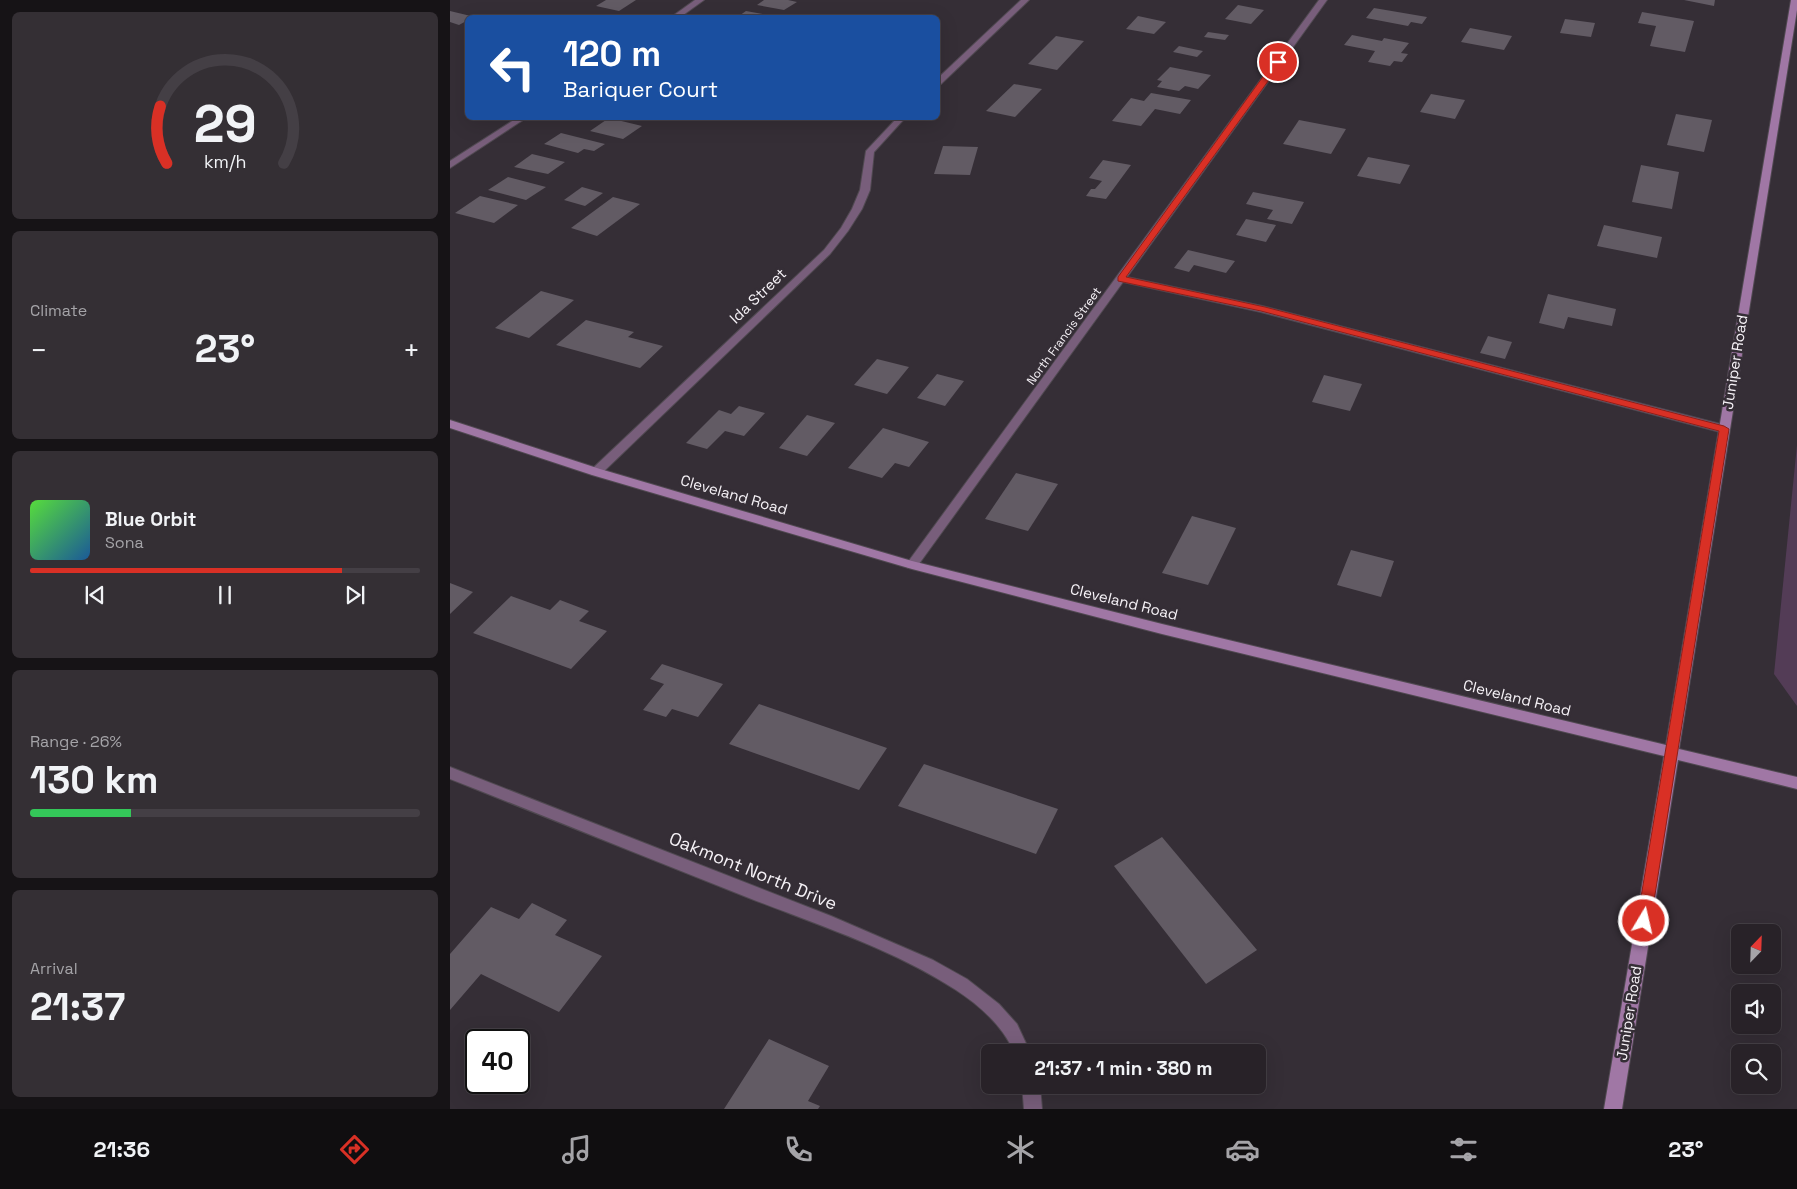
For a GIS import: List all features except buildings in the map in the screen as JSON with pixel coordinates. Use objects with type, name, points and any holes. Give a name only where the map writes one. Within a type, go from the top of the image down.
[{"type":"street","points":[[678,15],[700,0]]},
{"type":"street","points":[[940,80],[1025,0]]},
{"type":"street","name":"North Francis Street","points":[[912,565],[1323,0]]},
{"type":"street","name":"Juniper Road","points":[[1613,1109],[1795,0]]},
{"type":"street","points":[[450,165],[519,120]]},
{"type":"street","name":"Ida Street","points":[[596,472],[827,252],[845,229],[857,209],[865,190],[870,151],[899,120]]},
{"type":"street","points":[[1121,279],[1272,311],[1724,429]]},
{"type":"street","name":"Cleveland Road","points":[[450,424],[596,472],[912,565],[1162,629],[1797,783]]},
{"type":"street","name":"Oakmont North Drive","points":[[450,773],[778,902],[897,952],[951,978],[990,1005],[1019,1044]]},
{"type":"street","points":[[1032,1094],[1033,1109]]},
{"type":"shaded area","points":[[1797,445],[1797,706],[1774,674]]},
{"type":"route","points":[[1278,62],[1121,279],[1262,309],[1473,362],[1724,429],[1644,921]]}]
